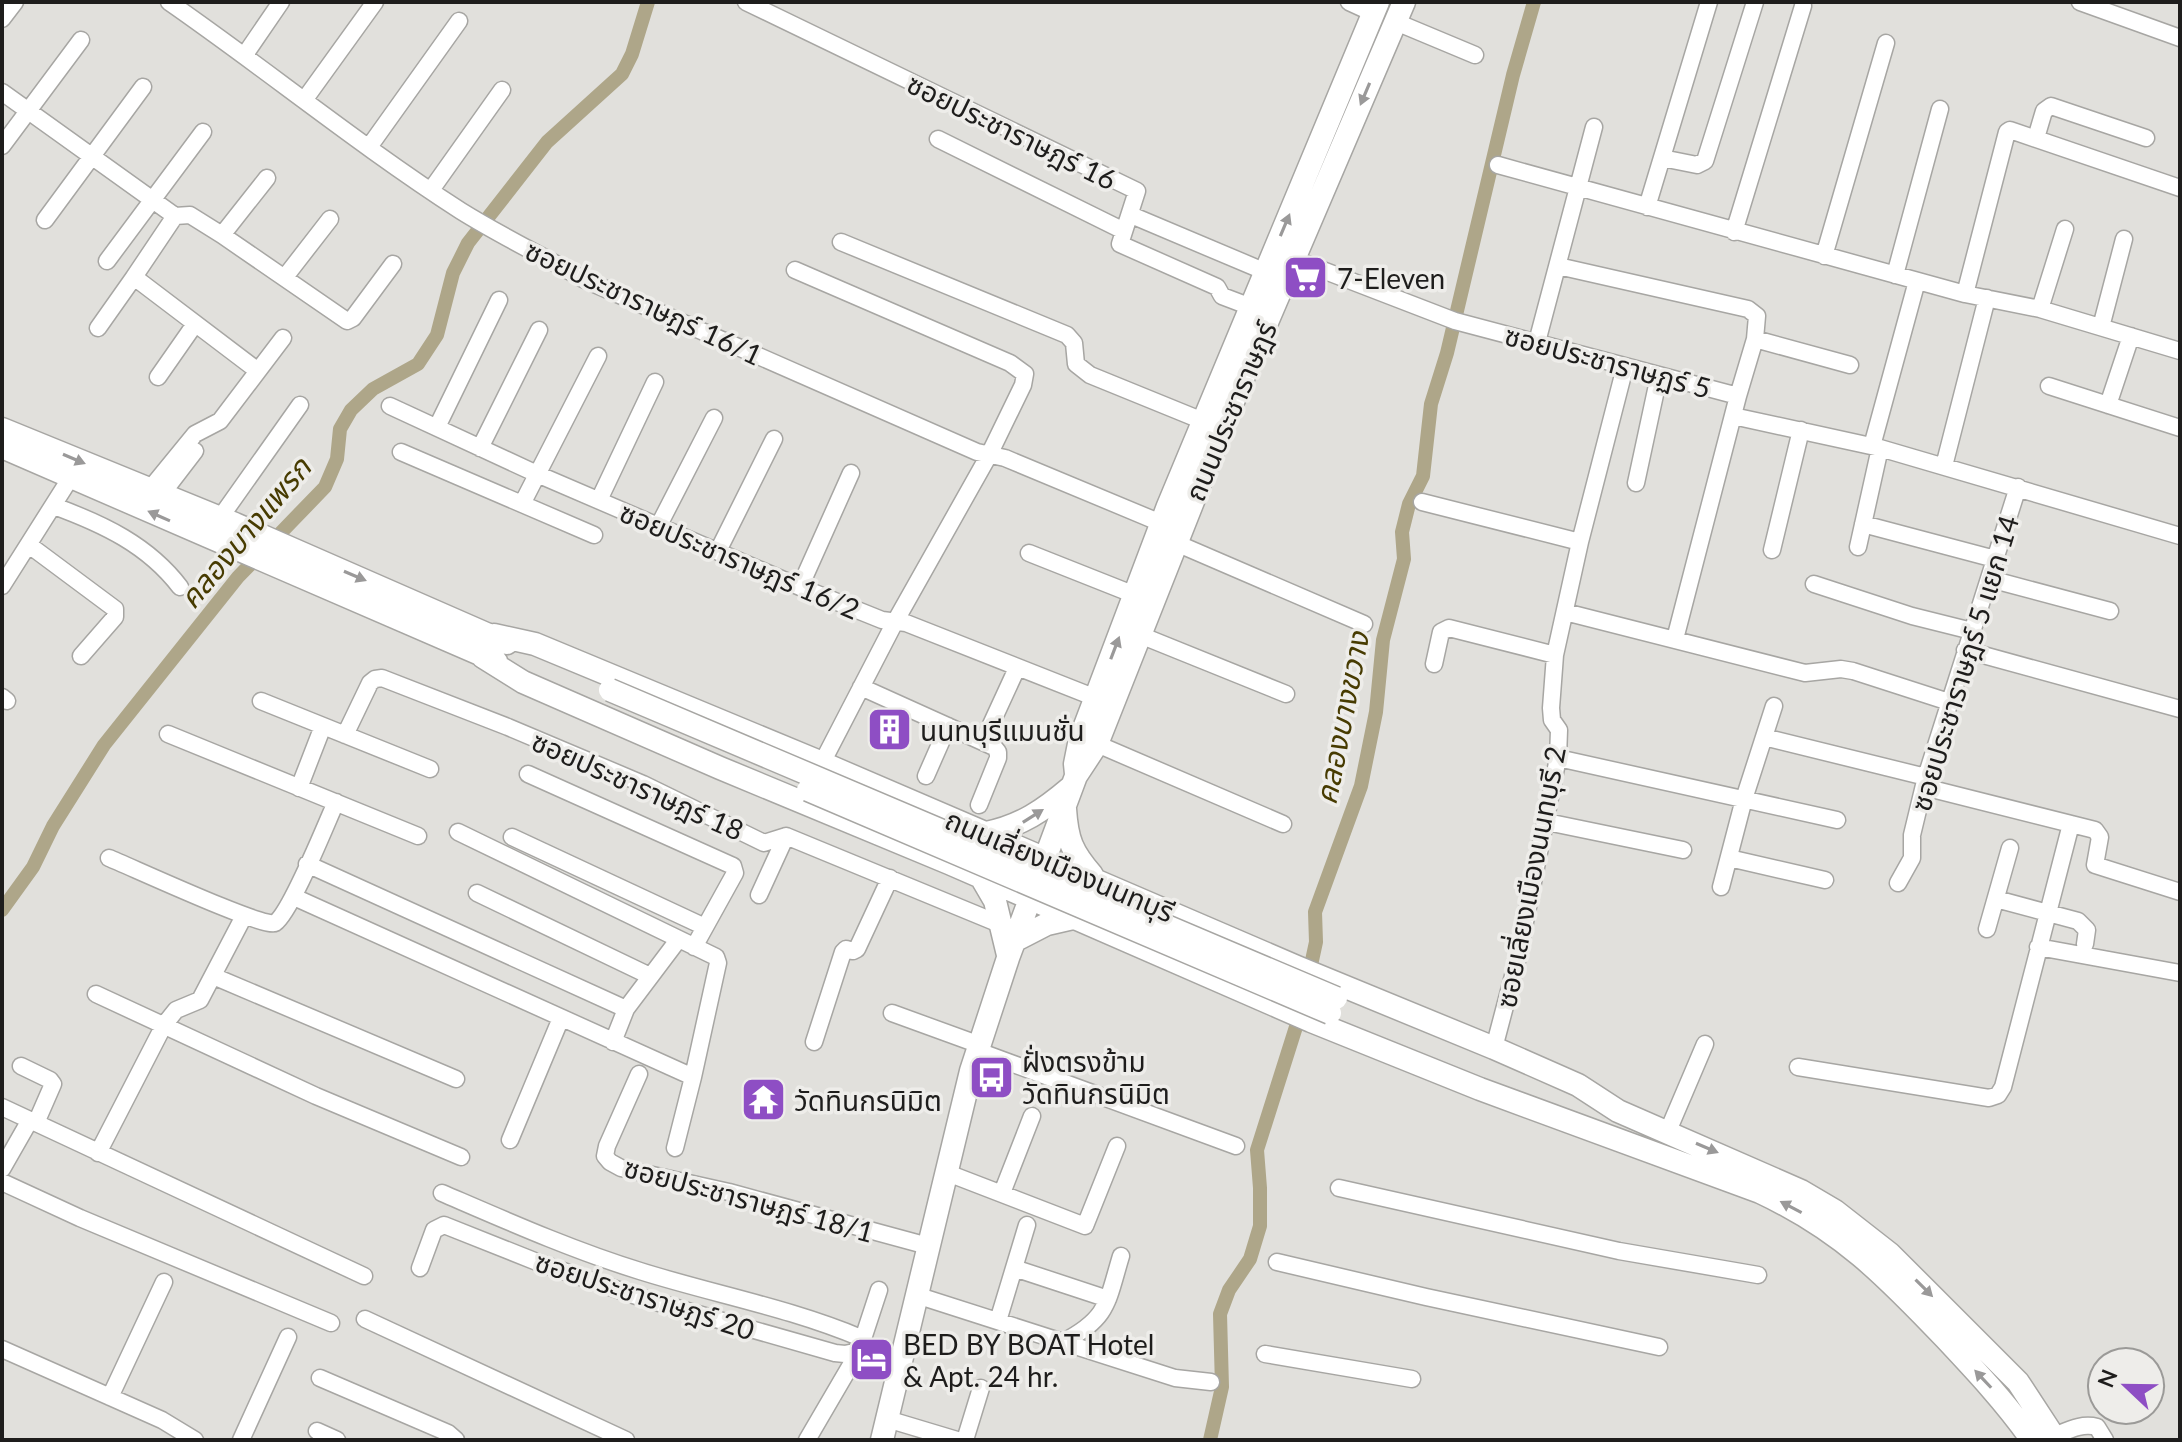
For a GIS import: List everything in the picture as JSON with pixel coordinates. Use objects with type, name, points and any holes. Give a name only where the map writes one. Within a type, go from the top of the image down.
[{"type":"main road","name":"ถนนประชาราษฎร์","points":[[1075,780],[1077,752],[1161,523],[1375,7]]},
{"type":"main road","name":"ถนนประชาราษฎร์","points":[[884,1429],[945,1172],[1008,941],[1029,900],[1075,780],[1097,744],[1226,418],[1400,12]]},
{"type":"main road","name":"ถนนเลี่ยงเมืองนนทบุรี","points":[[2,429],[494,635],[607,697]]},
{"type":"main road","name":"ถนนเลี่ยงเมืองนนทบุรี","points":[[2,447],[483,657],[537,688],[949,863],[1286,1011],[1327,1003],[1494,1048],[1578,1085],[1618,1111]]},
{"type":"main road","name":"ถนนเลี่ยงเมืองนนทบุรี","points":[[494,635],[535,644],[822,763],[1297,967],[1327,1003],[1584,1127],[1760,1192],[1794,1208],[1832,1232],[1884,1274],[2007,1405],[2047,1439]]},
{"type":"main road","name":"ถนนเลี่ยงเมืองนนทบุรี","points":[[483,657],[607,697],[1327,1003],[1618,1111],[1801,1191],[1890,1254],[2018,1382],[2047,1439]]},
{"type":"main road","points":[[986,833],[1008,829],[1026,821],[1075,780]]},
{"type":"main road","points":[[1065,808],[1073,850],[1105,883],[1090,899],[1089,915],[1101,929]]},
{"type":"main road","points":[[949,863],[963,861],[973,847],[972,833],[962,823]]},
{"type":"main road","points":[[981,877],[995,901],[1008,941],[1047,924],[1073,918]]},
{"type":"street","points":[[2,19],[15,2]]},
{"type":"street","points":[[244,56],[281,2]]},
{"type":"street","points":[[305,99],[375,2]]},
{"type":"street","name":"ซอยประชาราษฎร์ 16","points":[[746,2],[1137,191],[1119,242],[1121,245],[1217,287],[1222,296],[1251,307]]},
{"type":"street","points":[[1349,2],[1375,7]]},
{"type":"street","points":[[1647,207],[1709,2]]},
{"type":"street","points":[[1662,158],[1697,165],[1705,161],[1755,2]]},
{"type":"street","points":[[2080,2],[2113,8],[2180,38]]},
{"type":"street","name":"ซอยประชาราษฎร์ 16/1","points":[[179,5],[244,56],[461,211],[583,279],[977,452],[1005,458],[1161,523]]},
{"type":"street","points":[[1734,232],[1803,6]]},
{"type":"street","points":[[1400,12],[1475,55]]},
{"type":"street","points":[[369,147],[459,21]]},
{"type":"street","points":[[2,146],[81,40]]},
{"type":"street","points":[[1824,256],[1886,43]]},
{"type":"street","points":[[45,220],[143,87]]},
{"type":"street","points":[[431,190],[502,90]]},
{"type":"street","points":[[2,92],[175,216],[190,215],[285,277],[342,319],[350,321],[393,264]]},
{"type":"street","points":[[2036,138],[2044,111],[2051,106],[2146,138]]},
{"type":"street","points":[[1895,275],[1940,109]]},
{"type":"street","points":[[1537,342],[1594,127]]},
{"type":"street","points":[[1965,294],[2007,132],[2012,130],[2180,188]]},
{"type":"street","points":[[107,261],[203,132]]},
{"type":"street","points":[[938,139],[1124,231]]},
{"type":"street","points":[[1498,165],[1965,294],[2040,309],[2180,351]]},
{"type":"street","points":[[222,235],[267,178]]},
{"type":"street","points":[[1131,215],[1266,272]]},
{"type":"street","points":[[98,328],[175,216]]},
{"type":"street","points":[[285,277],[330,219]]},
{"type":"street","points":[[2040,309],[2065,229]]},
{"type":"street","points":[[2101,327],[2124,239]]},
{"type":"street","points":[[841,242],[1067,335],[1074,343],[1076,364],[1090,375],[1203,421]]},
{"type":"street","name":"ซอยประชาราษฏร์ 5","points":[[1294,259],[1450,319],[1738,396],[1733,416],[1876,447],[2180,536]]},
{"type":"street","points":[[1558,266],[1748,309],[1757,316],[1755,339],[1738,396]]},
{"type":"street","points":[[795,270],[1019,368],[1025,374],[1023,385],[989,455],[895,622],[822,763]]},
{"type":"street","points":[[134,277],[258,371]]},
{"type":"street","points":[[1858,547],[1876,447],[1917,281]]},
{"type":"street","points":[[1944,466],[1987,298]]},
{"type":"street","points":[[437,427],[499,300]]},
{"type":"street","points":[[158,377],[195,324]]},
{"type":"street","points":[[480,448],[539,330]]},
{"type":"street","points":[[2108,405],[2131,336]]},
{"type":"street","points":[[156,492],[195,434],[220,421],[283,338]]},
{"type":"street","points":[[1755,339],[1850,365]]},
{"type":"street","points":[[522,504],[598,356]]},
{"type":"street","name":"ซอยเลี่ยงเมืองนนทบุรี 2","points":[[1494,1048],[1518,957],[1558,758],[1559,730],[1552,720],[1551,708],[1555,655],[1625,367]]},
{"type":"street","points":[[1636,483],[1659,376]]},
{"type":"street","points":[[599,500],[655,382]]},
{"type":"street","points":[[2049,386],[2180,428]]},
{"type":"street","points":[[227,521],[300,405]]},
{"type":"street","name":"ซอยประชาราษฎร์ 16/2","points":[[390,406],[537,474],[800,587],[882,620],[906,623],[1096,698]]},
{"type":"street","points":[[1675,639],[1733,416]]},
{"type":"street","points":[[659,525],[714,418]]},
{"type":"street","points":[[1772,550],[1801,430]]},
{"type":"street","points":[[718,551],[774,439]]},
{"type":"street","points":[[401,452],[594,535]]},
{"type":"street","points":[[800,587],[851,473]]},
{"type":"street","points":[[2,586],[71,477]]},
{"type":"street","name":"ซอยประชาราษฎร์ 5 แยก 14","points":[[1898,883],[1914,850],[1912,835],[1925,782],[2018,487]]},
{"type":"street","points":[[1422,502],[1580,542]]},
{"type":"street","points":[[54,506],[118,534],[165,567],[180,587]]},
{"type":"street","points":[[1863,524],[1995,559]]},
{"type":"street","points":[[1176,543],[1364,624]]},
{"type":"street","points":[[29,545],[115,609],[115,617],[81,656]]},
{"type":"street","points":[[1029,553],[1135,595]]},
{"type":"street","points":[[1990,579],[2110,611]]},
{"type":"street","points":[[1814,584],[1912,616],[1972,631]]},
{"type":"street","points":[[1565,612],[1805,673],[1841,669],[1853,671],[1949,702]]},
{"type":"street","points":[[1434,664],[1441,632],[1449,628],[1555,655]]},
{"type":"street","points":[[1140,635],[1286,694]]},
{"type":"street","points":[[1965,650],[2180,709]]},
{"type":"street","points":[[983,742],[1017,668]]},
{"type":"street","name":"ซอยประชาราษฎร์ 18","points":[[345,735],[370,683],[382,678],[643,784],[764,843],[786,836],[890,878],[1008,941]]},
{"type":"street","points":[[861,687],[994,747],[998,758],[979,805]]},
{"type":"street","points":[[261,701],[430,769]]},
{"type":"street","points":[[1721,887],[1744,799],[1774,706]]},
{"type":"street","points":[[299,788],[323,726]]},
{"type":"street","points":[[926,776],[948,726]]},
{"type":"street","points":[[168,734],[418,836]]},
{"type":"street","points":[[1764,737],[2098,832],[2100,837],[2095,865],[2180,892]]},
{"type":"street","points":[[1097,744],[1283,824]]},
{"type":"street","points":[[1558,758],[1837,820]]},
{"type":"street","points":[[528,774],[733,866],[735,873],[694,947]]},
{"type":"street","points":[[109,858],[244,916],[275,923],[294,897],[336,802]]},
{"type":"street","points":[[1547,822],[1683,850]]},
{"type":"street","points":[[1798,1067],[1989,1098],[1998,1095],[2003,1087],[2071,824]]},
{"type":"street","points":[[458,832],[713,955],[718,963],[675,1148]]},
{"type":"street","points":[[759,895],[786,836]]},
{"type":"street","points":[[512,837],[705,927]]},
{"type":"street","points":[[1987,929],[2010,848]]},
{"type":"street","points":[[1729,858],[1825,880]]},
{"type":"street","points":[[307,864],[626,1009]]},
{"type":"street","points":[[814,1042],[843,952],[857,949],[890,878]]},
{"type":"street","points":[[477,893],[650,976]]},
{"type":"street","points":[[294,897],[693,1077]]},
{"type":"street","points":[[1996,899],[2084,925],[2087,930],[2085,944]]},
{"type":"street","points":[[98,1153],[164,1025],[176,1010],[200,1000],[244,916]]},
{"type":"street","points":[[613,1042],[626,1009],[678,940]]},
{"type":"street","points":[[2038,947],[2180,973]]},
{"type":"street","points":[[213,976],[456,1079]]},
{"type":"street","points":[[96,994],[316,1096],[461,1157]]},
{"type":"street","points":[[892,1013],[1236,1146]]},
{"type":"street","points":[[510,1140],[561,1018]]},
{"type":"street","points":[[1668,1131],[1705,1044]]},
{"type":"street","points":[[2,1169],[53,1084],[21,1066]]},
{"type":"street","name":"ซอยประชาราษฎร์ 18/1","points":[[639,1074],[607,1146],[605,1156],[610,1162],[621,1168],[729,1192],[928,1246]]},
{"type":"street","points":[[2,1107],[364,1276]]},
{"type":"street","points":[[1002,1193],[1032,1116]]},
{"type":"street","points":[[945,1172],[1085,1226],[1117,1146]]},
{"type":"street","points":[[2,1182],[331,1323]]},
{"type":"street","points":[[1339,1188],[1619,1251],[1758,1275]]},
{"type":"street","points":[[442,1193],[577,1251],[748,1303],[820,1320],[860,1344]]},
{"type":"street","name":"ซอยประชาราษฎร์ 20","points":[[420,1268],[434,1230],[444,1225],[537,1262],[642,1298],[835,1353],[845,1354],[860,1344],[901,1357]]},
{"type":"street","points":[[998,1321],[1027,1225]]},
{"type":"street","points":[[1063,1342],[1082,1332],[1101,1316],[1121,1256]]},
{"type":"street","points":[[1277,1262],[1659,1347]]},
{"type":"street","points":[[1014,1268],[1108,1299]]},
{"type":"street","points":[[110,1397],[164,1282]]},
{"type":"street","points":[[807,1440],[860,1344],[879,1290]]},
{"type":"street","points":[[916,1295],[1175,1378],[1211,1382]]},
{"type":"street","points":[[365,1319],[626,1440]]},
{"type":"street","points":[[241,1440],[288,1337]]},
{"type":"street","points":[[2,1349],[162,1420],[195,1440]]},
{"type":"street","points":[[1265,1354],[1412,1379]]},
{"type":"street","points":[[320,1378],[448,1433],[456,1440]]},
{"type":"street","points":[[965,1440],[981,1388]]},
{"type":"street","points":[[2047,1439],[2082,1425],[2090,1425],[2097,1427],[2105,1440]]},
{"type":"street","points":[[884,1429],[957,1440]]},
{"type":"street","points":[[317,1431],[337,1440]]},
{"type":"waterway","name":"คลองบางแพรก","points":[[2,910],[33,867],[53,826],[104,745],[238,577],[325,487],[337,459],[340,429],[351,410],[373,389],[418,364],[437,335],[453,273],[468,243],[547,142],[622,74],[632,54],[648,2]]},
{"type":"waterway","name":"คลองบางขวาง","points":[[1308,979],[1316,942],[1315,912],[1361,786],[1376,712],[1383,640],[1404,559],[1402,532],[1409,504],[1423,476],[1431,404],[1447,353],[1513,75],[1534,2]]},
{"type":"waterway","name":"คลองบางขวาง","points":[[1210,1440],[1222,1387],[1220,1314],[1229,1290],[1250,1259],[1260,1226],[1257,1150],[1301,1011]]},
{"type":"place","name":"7-Eleven","points":[[1306,278]]},
{"type":"place","name":"นนทบุรีแมนชั่น","points":[[889,730]]},
{"type":"place","name":"ฝั่งตรงข้าม วัดทินกรนิมิต","points":[[991,1077]]},
{"type":"place","name":"วัดทินกรนิมิต","points":[[763,1100]]},
{"type":"place","name":"BED BY BOAT Hotel & Apt. 24 hr.","points":[[872,1360]]}]
